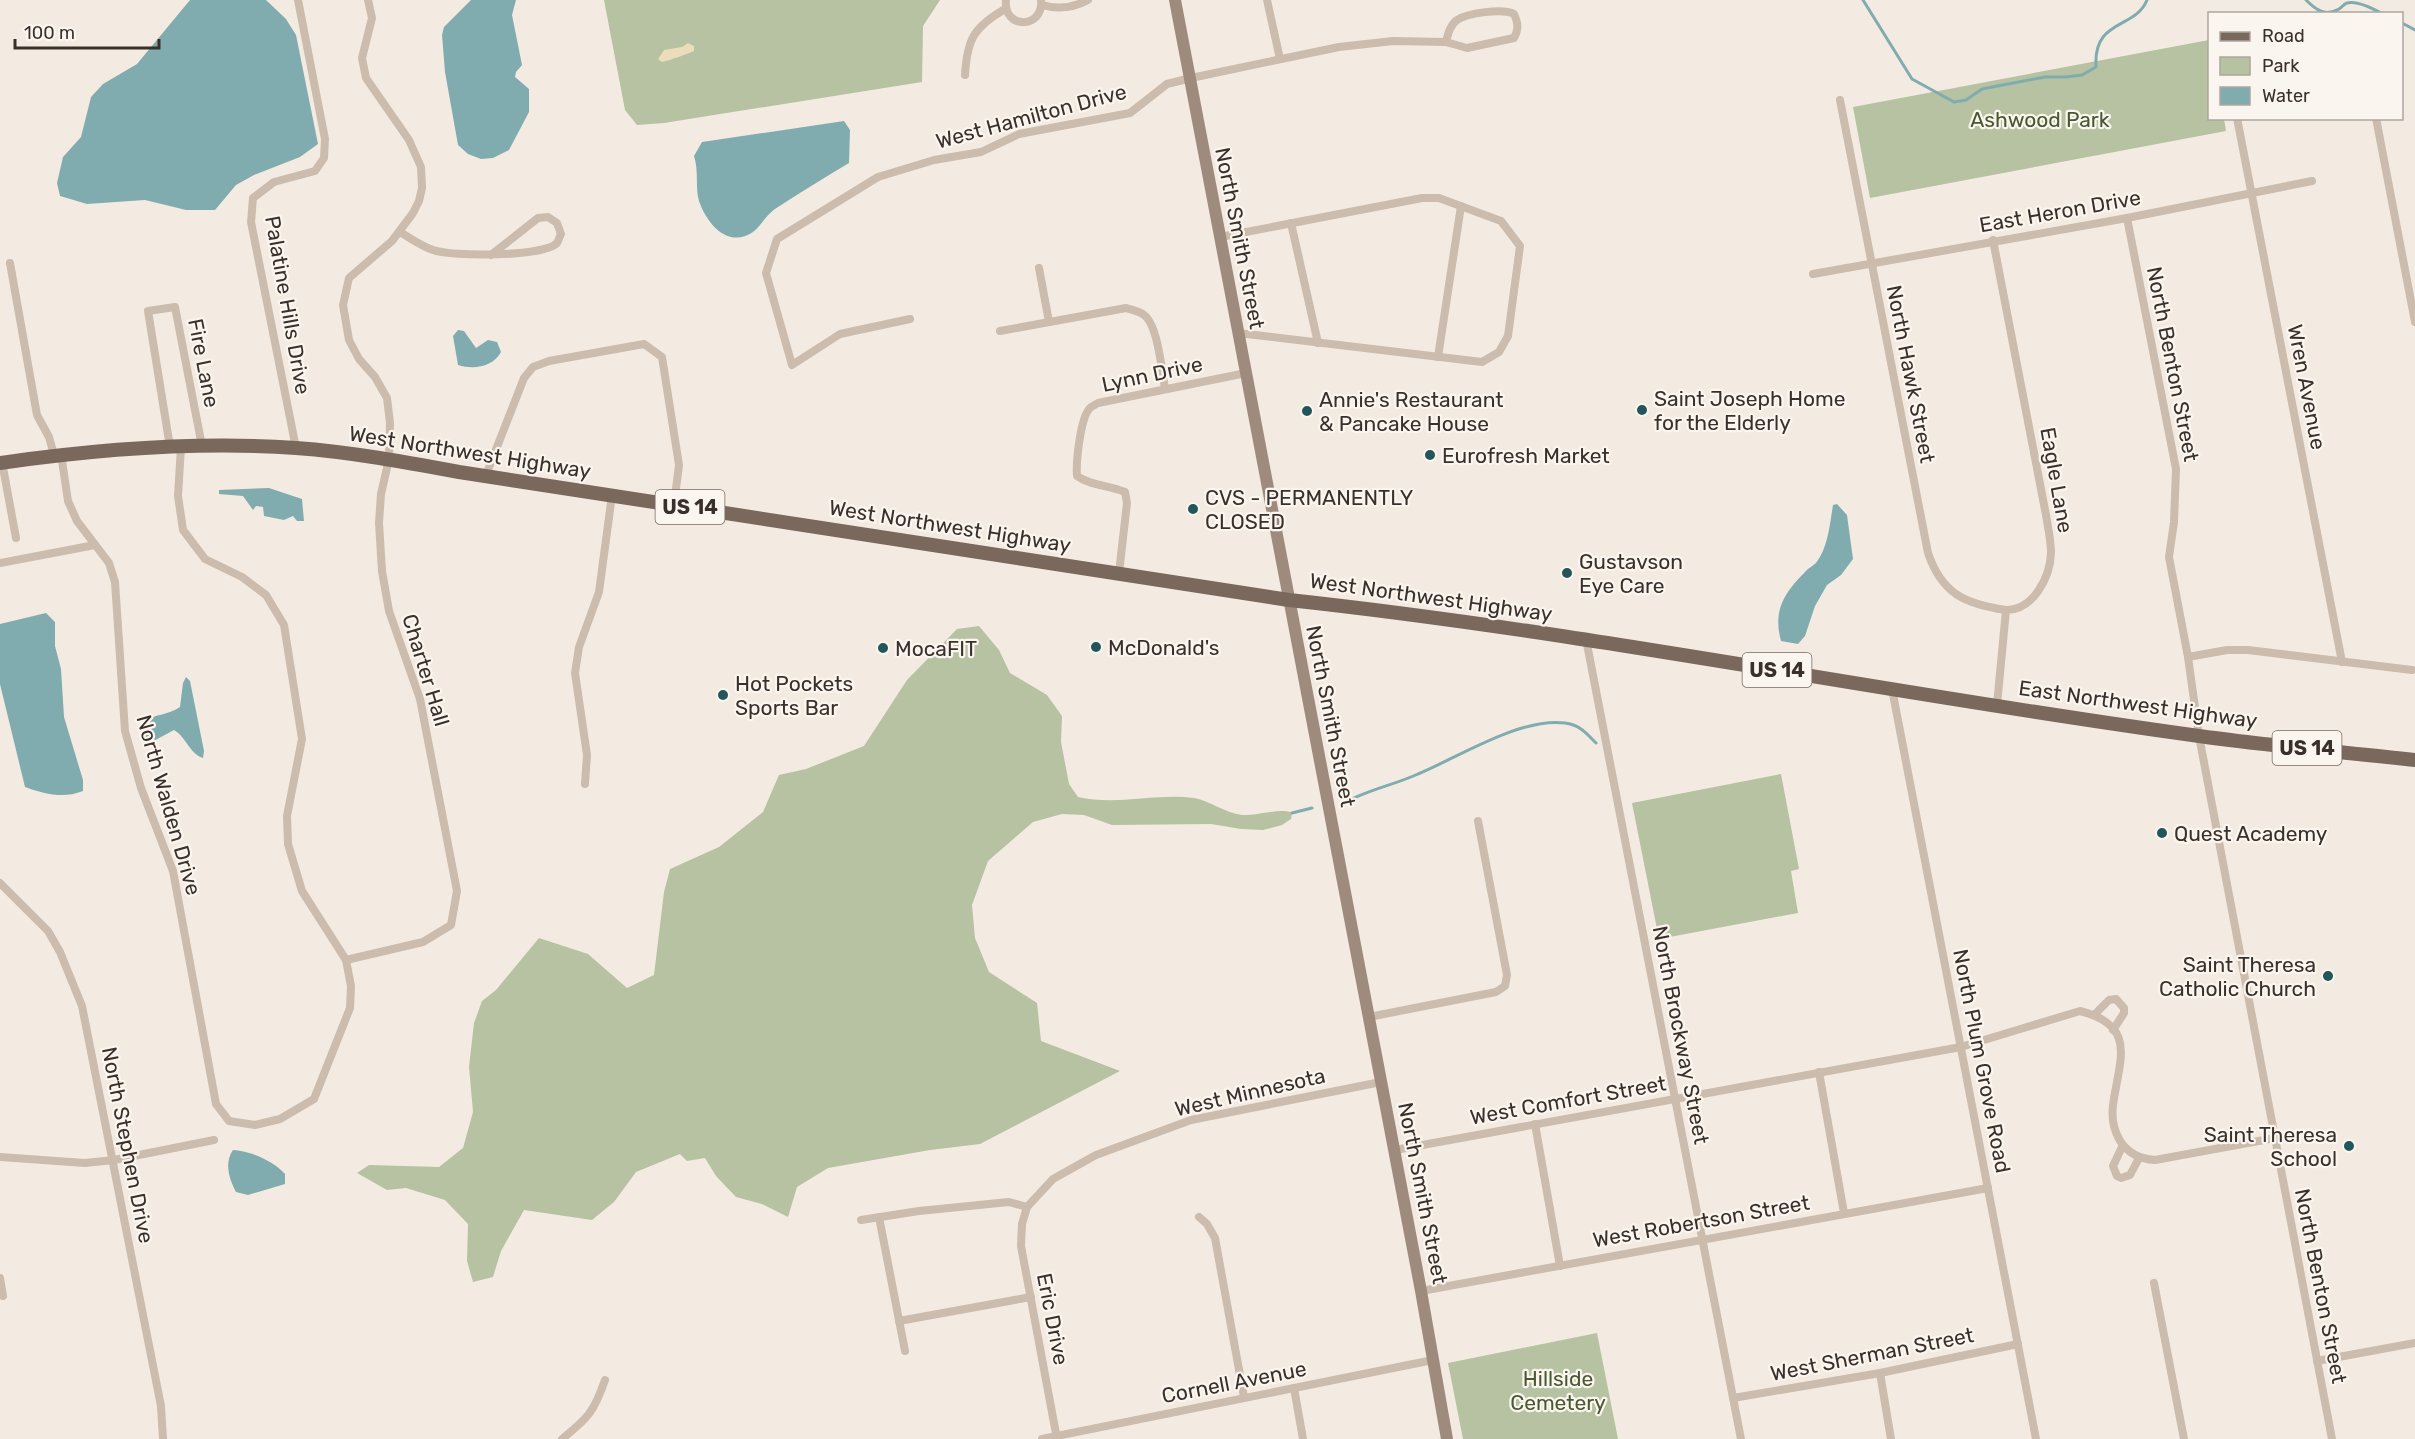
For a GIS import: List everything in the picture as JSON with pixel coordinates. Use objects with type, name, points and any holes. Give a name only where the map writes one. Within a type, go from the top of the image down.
[{"type":"main road","name":"West Northwest Highway","points":[[1,462],[92,450],[202,446],[296,448],[389,459],[1289,600],[1371,608],[1586,639],[1892,689]]},
{"type":"main road","name":"East Northwest Highway","points":[[1892,689],[2199,736],[2415,760]]},
{"type":"street","name":"Palatine Hills Drive","points":[[296,448],[251,222],[253,198],[274,182],[315,171],[324,158],[325,139],[298,0]]},
{"type":"street","name":"Charter Hall","points":[[346,960],[423,942],[451,925],[457,891],[420,699],[389,610],[382,571],[379,523],[381,494],[389,459],[390,423],[387,398],[375,377],[359,359],[348,339],[343,305],[349,278],[392,242],[419,201],[423,188],[420,167],[409,140],[366,78],[362,58],[372,18],[368,0]]},
{"type":"street","points":[[965,75],[966,51],[974,33],[1006,4],[1012,19],[1025,23],[1039,15],[1041,3],[1054,9],[1072,8],[1088,0]]},
{"type":"street","name":"North Smith Street","points":[[1175,0],[1448,1439]]},
{"type":"street","points":[[1267,0],[1280,58]]},
{"type":"street","name":"West Hamilton Drive","points":[[910,319],[840,334],[792,365],[766,273],[777,239],[878,177],[934,160],[981,152],[1020,134],[1130,113],[1167,84],[1339,47],[1393,41],[1446,42],[1467,48],[1514,38],[1518,30],[1517,22],[1514,14],[1500,10],[1459,18],[1446,42]]},
{"type":"street","name":"North Hawk Street","points":[[1840,100],[1932,566],[1952,593],[1982,606],[2006,610]]},
{"type":"street","name":"Wren Avenue","points":[[2237,120],[2342,662]]},
{"type":"street","points":[[2376,120],[2415,322]]},
{"type":"street","name":"East Heron Drive","points":[[1813,274],[1993,240],[2127,218],[2313,181]]},
{"type":"street","points":[[1220,237],[1422,198],[1439,198],[1501,221],[1520,246],[1508,336],[1498,352],[1482,362],[1238,333]]},
{"type":"street","points":[[1438,357],[1461,206]]},
{"type":"street","points":[[400,232],[434,251],[491,255],[507,256],[549,247],[556,243],[561,234],[557,223],[548,217],[538,218],[491,255]]},
{"type":"street","name":"North Benton Street","points":[[2127,218],[2176,470],[2174,522],[2169,557],[2188,657],[2199,736],[2332,1439]]},
{"type":"street","points":[[1291,223],[1318,343]]},
{"type":"street","name":"Eagle Lane","points":[[1993,240],[2046,515],[2051,554],[2044,579],[2032,599],[2018,609],[2006,610]]},
{"type":"street","name":"North Walden Drive","points":[[10,263],[38,416],[57,455],[68,501],[77,521],[109,562],[116,582],[125,731],[141,788],[173,871],[216,1104],[229,1121],[255,1125],[280,1119],[314,1099],[350,1008],[351,986],[346,960]]},
{"type":"street","points":[[1039,268],[1049,322]]},
{"type":"street","name":"Fire Lane","points":[[176,447],[148,311],[175,307],[202,446]]},
{"type":"street","points":[[1000,331],[1126,308],[1146,316],[1154,330],[1165,389]]},
{"type":"street","points":[[486,475],[524,378],[533,368],[549,361],[644,344],[662,357],[679,465],[674,504]]},
{"type":"street","name":"Lynn Drive","points":[[1119,573],[1127,503],[1125,492],[1113,487],[1085,482],[1077,476],[1084,416],[1098,403],[1246,373]]},
{"type":"street","points":[[176,447],[178,496],[183,530],[205,559],[242,577],[266,595],[284,625],[302,739],[287,816],[288,844],[302,891],[346,960]]},
{"type":"street","points":[[1,462],[16,538]]},
{"type":"street","points":[[585,784],[587,755],[575,673],[579,647],[599,592],[612,495]]},
{"type":"street","points":[[0,563],[95,545]]},
{"type":"street","points":[[1997,705],[2006,610]]},
{"type":"street","name":"North Brockway Street","points":[[1586,639],[1741,1439]]},
{"type":"street","points":[[2188,657],[2227,650],[2248,650],[2412,670]]},
{"type":"street","name":"North Plum Grove Road","points":[[1892,689],[2036,1439]]},
{"type":"street","points":[[1369,1017],[1496,992],[1505,986],[1507,975],[1478,821]]},
{"type":"street","name":"North Stephen Drive","points":[[0,883],[48,931],[82,1006],[161,1406],[163,1439]]},
{"type":"street","points":[[2113,1030],[2124,1013],[2124,1008],[2116,999],[2109,1000],[2094,1015],[2118,1035],[2123,1051],[2113,1101],[2113,1126],[2122,1147],[2139,1158],[2155,1160],[2275,1138]]},
{"type":"street","name":"West Comfort Street","points":[[1395,1150],[1961,1047],[2080,1011],[2094,1015]]},
{"type":"street","points":[[1819,1072],[1844,1213]]},
{"type":"street","name":"West Minnesota","points":[[1027,1207],[1053,1179],[1096,1155],[1191,1120],[1382,1082]]},
{"type":"street","points":[[1535,1124],[1560,1266]]},
{"type":"street","points":[[0,1157],[65,1162],[114,1160],[214,1140]]},
{"type":"street","points":[[2122,1147],[2113,1166],[2117,1176],[2121,1178],[2130,1175],[2139,1158]]},
{"type":"street","name":"West Robertson Street","points":[[1421,1291],[1988,1188]]},
{"type":"street","points":[[861,1220],[1009,1202],[1027,1207]]},
{"type":"street","name":"Eric Drive","points":[[1027,1207],[1022,1224],[1021,1246],[1057,1438]]},
{"type":"street","points":[[879,1217],[905,1351]]},
{"type":"street","points":[[1199,1217],[1208,1224],[1215,1238],[1244,1397]]},
{"type":"street","points":[[0,1278],[3,1296]]},
{"type":"street","points":[[2154,1283],[2184,1439]]},
{"type":"street","points":[[899,1321],[1031,1297]]},
{"type":"street","points":[[2317,1361],[2415,1343]]},
{"type":"street","name":"West Sherman Street","points":[[1733,1398],[1880,1373],[2018,1344]]},
{"type":"street","name":"Cornell Avenue","points":[[1042,1439],[1057,1438],[1244,1397],[1433,1360]]},
{"type":"street","points":[[1880,1373],[1891,1439]]},
{"type":"street","points":[[562,1439],[586,1420],[597,1404],[605,1380]]},
{"type":"street","points":[[1294,1388],[1304,1439]]},
{"type":"green space","points":[[604,0],[940,0],[923,26],[922,82],[664,123],[637,125],[625,110]]},
{"type":"green space","name":"Ashwood Park","points":[[2208,40],[2208,120],[2224,120],[2226,131],[1870,198],[1853,107]]},
{"type":"green space","points":[[979,626],[999,650],[1010,673],[1047,695],[1062,716],[1061,742],[1069,784],[1078,797],[1107,800],[1194,798],[1242,815],[1282,811],[1292,813],[1291,819],[1282,825],[1263,830],[1211,824],[1112,825],[1084,815],[1062,814],[1033,822],[988,861],[972,905],[975,938],[989,972],[1037,1003],[1041,1041],[1120,1071],[980,1144],[930,1150],[828,1168],[797,1187],[788,1217],[762,1204],[736,1197],[716,1176],[705,1158],[687,1161],[680,1154],[636,1172],[614,1202],[592,1220],[524,1210],[501,1251],[493,1277],[473,1282],[467,1261],[468,1224],[445,1200],[406,1188],[387,1190],[357,1173],[369,1165],[439,1167],[463,1148],[473,1112],[469,1067],[474,1023],[482,1001],[496,990],[539,938],[588,954],[627,988],[654,975],[664,892],[670,869],[719,847],[763,812],[779,775],[806,769],[864,746],[907,680],[957,629]]},
{"type":"green space","points":[[1781,774],[1799,869],[1791,871],[1798,913],[1659,939],[1632,803]]},
{"type":"green space","name":"Hillside Cemetery","points":[[1597,1333],[1618,1439],[1463,1439],[1448,1363]]},
{"type":"sand","points":[[688,43],[694,46],[694,51],[662,62],[658,59],[664,50],[682,47]]},
{"type":"water","points":[[190,0],[266,0],[286,19],[296,35],[318,144],[300,157],[254,175],[236,185],[215,210],[186,210],[145,200],[87,204],[60,196],[57,183],[63,157],[81,137],[91,97],[103,84],[137,64]]},
{"type":"water","points":[[471,0],[516,0],[512,15],[522,65],[515,77],[529,89],[529,112],[509,150],[493,158],[481,159],[468,154],[458,145],[445,72],[442,35],[444,27]]},
{"type":"water","points":[[844,121],[850,130],[849,163],[775,209],[753,232],[735,238],[727,236],[707,218],[699,201],[694,156],[702,142]]},
{"type":"water","points":[[458,330],[464,331],[476,348],[488,340],[497,342],[501,352],[493,361],[482,366],[458,365],[453,336]]},
{"type":"water","points":[[269,488],[302,499],[304,521],[297,521],[293,516],[284,520],[264,516],[263,507],[256,506],[253,510],[243,496],[219,494],[219,490]]},
{"type":"water","points":[[1837,504],[1847,515],[1853,559],[1841,575],[1827,585],[1815,606],[1805,636],[1798,644],[1781,641],[1778,621],[1782,604],[1791,588],[1820,557],[1828,535],[1833,505]]},
{"type":"water","points":[[46,613],[55,622],[55,646],[61,669],[64,717],[83,780],[83,791],[68,795],[47,793],[25,787],[0,684],[0,624]]},
{"type":"water","points":[[186,677],[190,681],[204,751],[203,758],[195,753],[174,730],[150,743],[144,740],[145,721],[180,707]]},
{"type":"water","points":[[233,1150],[268,1161],[285,1174],[285,1184],[248,1195],[236,1192],[228,1171]]},
{"type":"waterway","points":[[1863,0],[1912,79],[1954,102],[1966,100],[1982,89],[2045,77],[2082,75],[2096,67],[2097,51],[2101,40],[2116,26],[2134,16],[2147,0]]},
{"type":"waterway","points":[[2306,0],[2325,12]]},
{"type":"waterway","points":[[2329,12],[2351,2],[2378,12]]},
{"type":"waterway","points":[[2403,24],[2415,30]]},
{"type":"waterway","points":[[1344,803],[1418,774],[1490,740],[1529,726],[1548,723],[1570,724],[1582,730],[1596,743]]},
{"type":"waterway","points":[[1292,813],[1312,808]]},
{"type":"place","name":"Saint Joseph Home for the Elderly","points":[[1642,410]]},
{"type":"place","name":"Annie's Restaurant & Pancake House","points":[[1307,411]]},
{"type":"place","name":"Eurofresh Market","points":[[1430,455]]},
{"type":"place","name":"CVS - PERMANENTLY CLOSED","points":[[1193,509]]},
{"type":"place","name":"Gustavson Eye Care","points":[[1567,573]]},
{"type":"place","name":"McDonald's","points":[[1096,647]]},
{"type":"place","name":"MocaFIT","points":[[883,648]]},
{"type":"place","name":"Hot Pockets Sports Bar","points":[[723,695]]},
{"type":"place","name":"Quest Academy","points":[[2162,833]]},
{"type":"place","name":"Saint Theresa Catholic Church","points":[[2328,976]]},
{"type":"place","name":"Saint Theresa School","points":[[2349,1146]]}]
